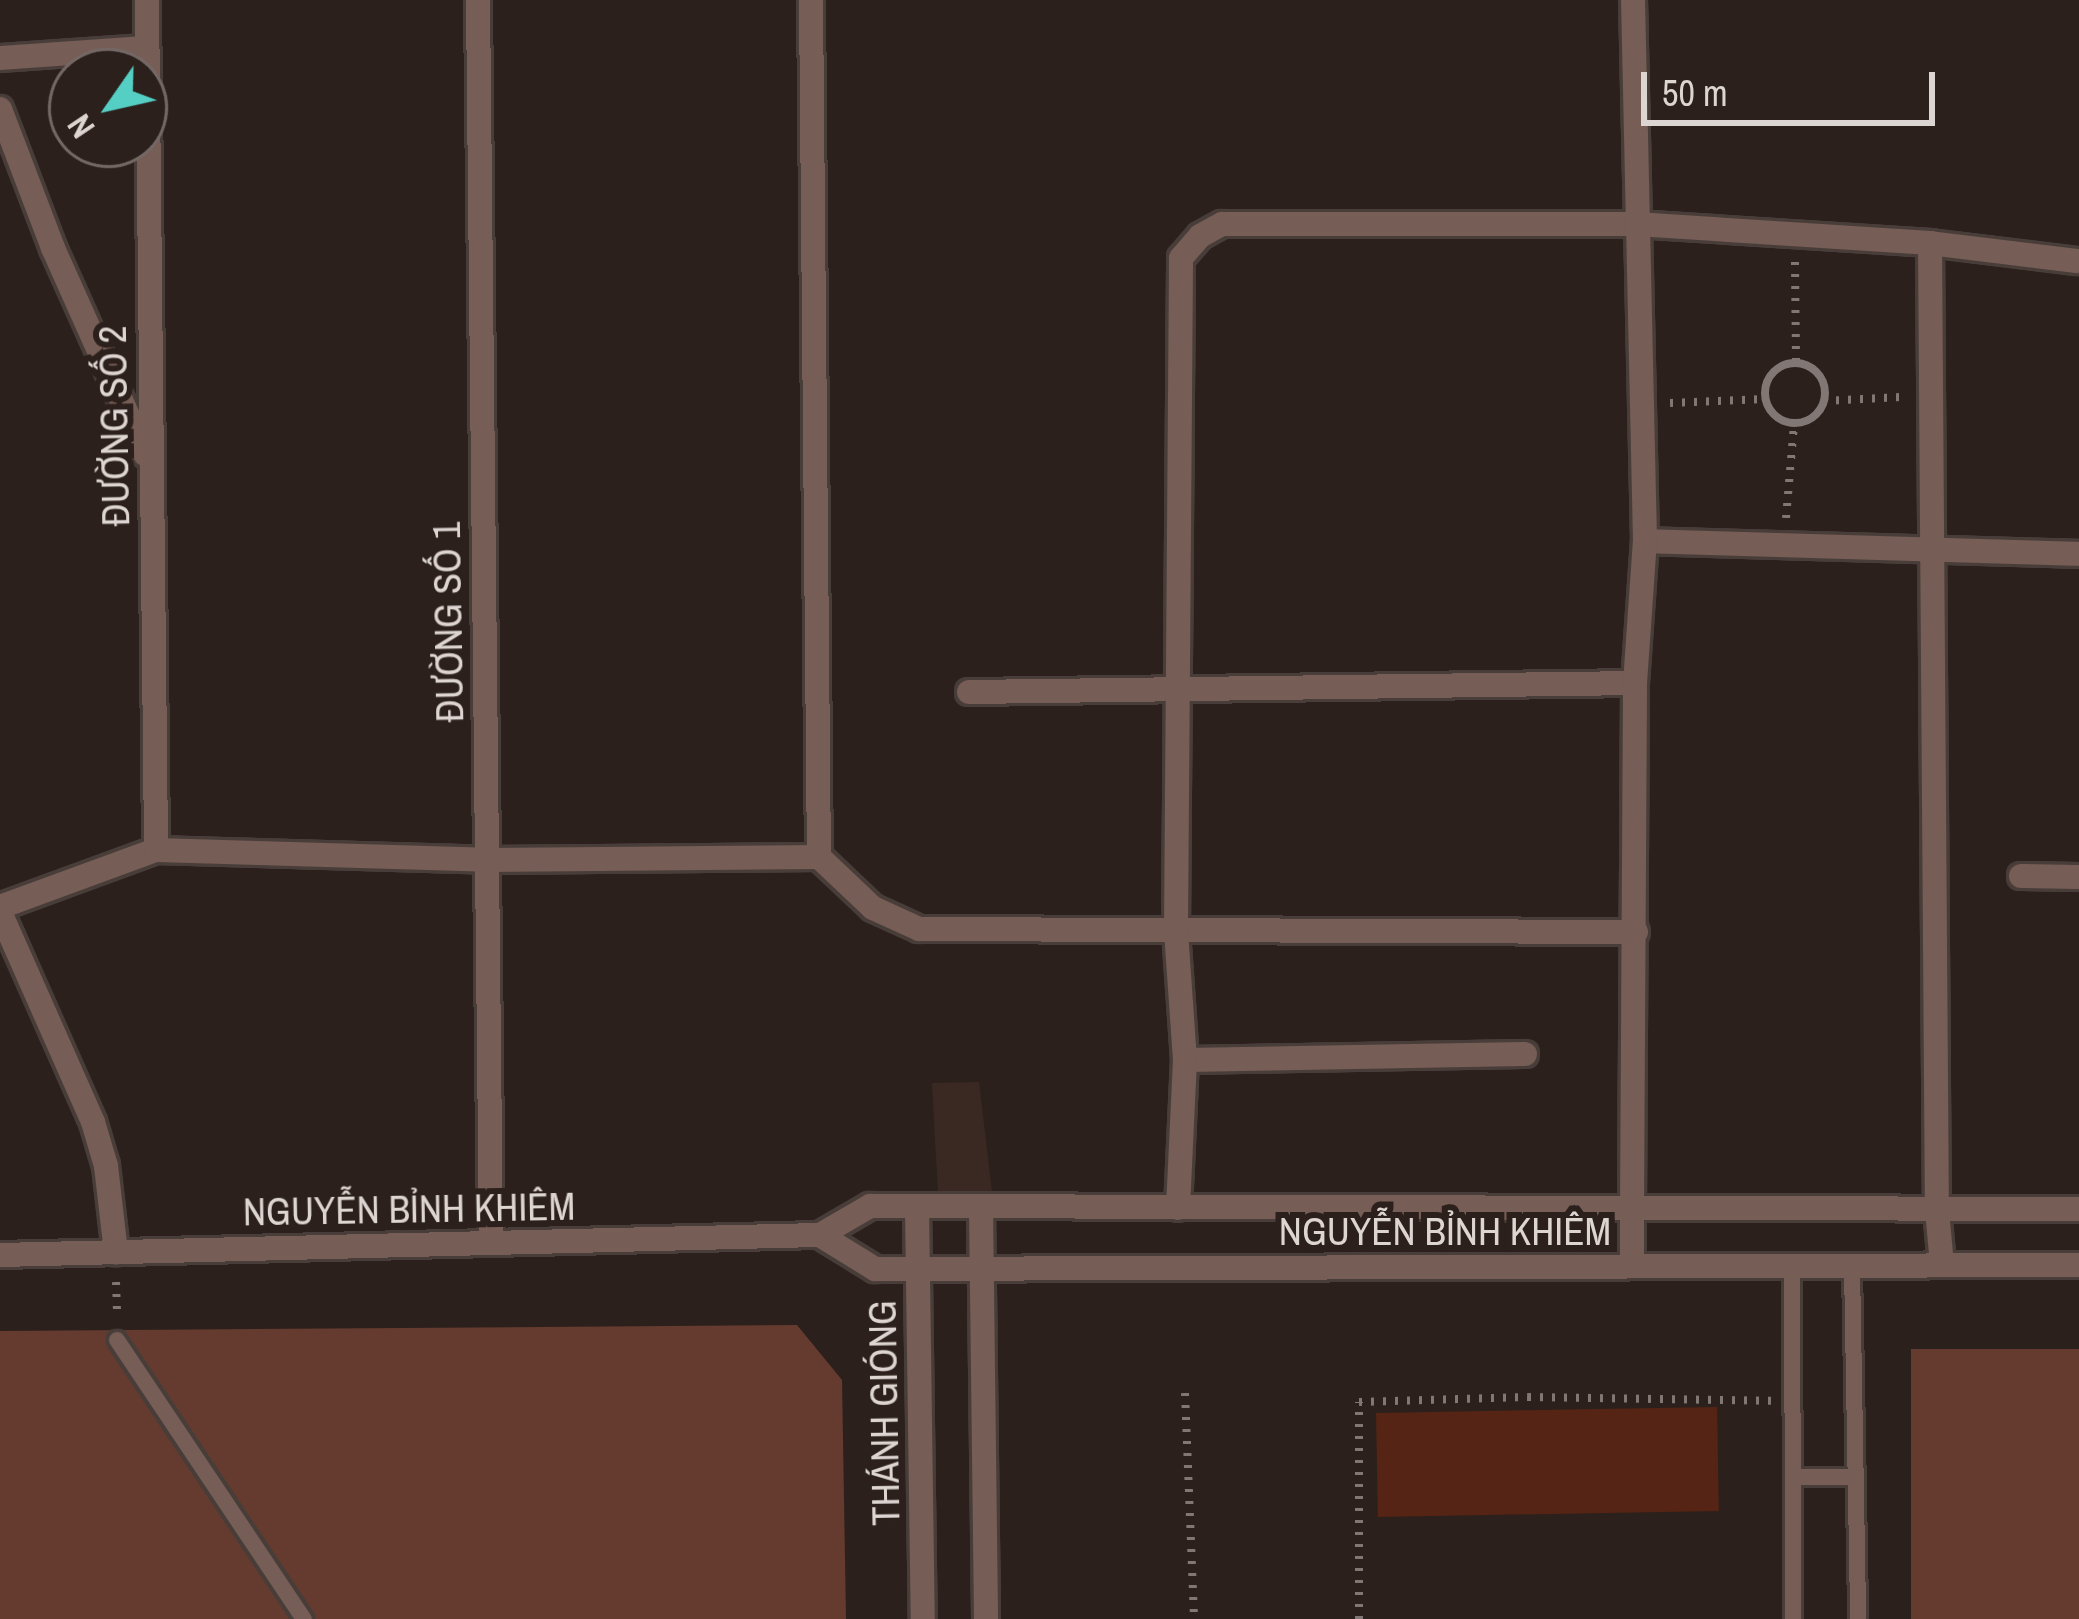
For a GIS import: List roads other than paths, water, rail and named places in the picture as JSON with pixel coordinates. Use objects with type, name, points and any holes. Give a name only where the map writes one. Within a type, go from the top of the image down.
[{"type":"street","name":"ĐƯỜNG SỐ 2","points":[[144,48],[147,0]]},
{"type":"street","name":"ĐƯỜNG SỐ 1","points":[[478,0],[491,1243]]},
{"type":"street","points":[[811,0],[819,857]]},
{"type":"street","points":[[1632,1267],[1635,683],[1645,541],[1633,0]]},
{"type":"street","points":[[0,58],[48,55]]},
{"type":"street","points":[[0,109],[53,248],[151,468]]},
{"type":"street","name":"ĐƯỜNG SỐ 2","points":[[146,168],[156,850]]},
{"type":"street","points":[[1178,1208],[1185,1060],[1176,930],[1181,258],[1200,236],[1222,224],[1636,224],[1930,243],[2077,261]]},
{"type":"street","points":[[1930,243],[1927,396],[1937,1210],[1942,1265]]},
{"type":"street","points":[[1645,541],[2079,554]]},
{"type":"street","points":[[968,692],[1635,683]]},
{"type":"street","points":[[116,1252],[106,1166],[93,1122],[0,909],[156,850],[487,860],[819,857],[873,908],[919,929],[1636,932]]},
{"type":"street","points":[[2021,876],[2079,877]]},
{"type":"street","points":[[1185,1060],[1525,1054]]},
{"type":"street","name":"NGUYỄN BỈNH KHIÊM","points":[[0,1255],[820,1235],[870,1206],[2079,1209]]},
{"type":"street","name":"THÁNH GIÓNG","points":[[917,1207],[923,1619]]},
{"type":"street","points":[[981,1208],[986,1619]]},
{"type":"street","name":"NGUYỄN BỈNH KHIÊM","points":[[820,1235],[874,1269],[2079,1265]]},
{"type":"lane","points":[[1792,1266],[1793,1619]]},
{"type":"lane","points":[[1852,1266],[1858,1619]]},
{"type":"lane","points":[[117,1340],[304,1619]]},
{"type":"lane","points":[[1793,1478],[1856,1477]]}]
